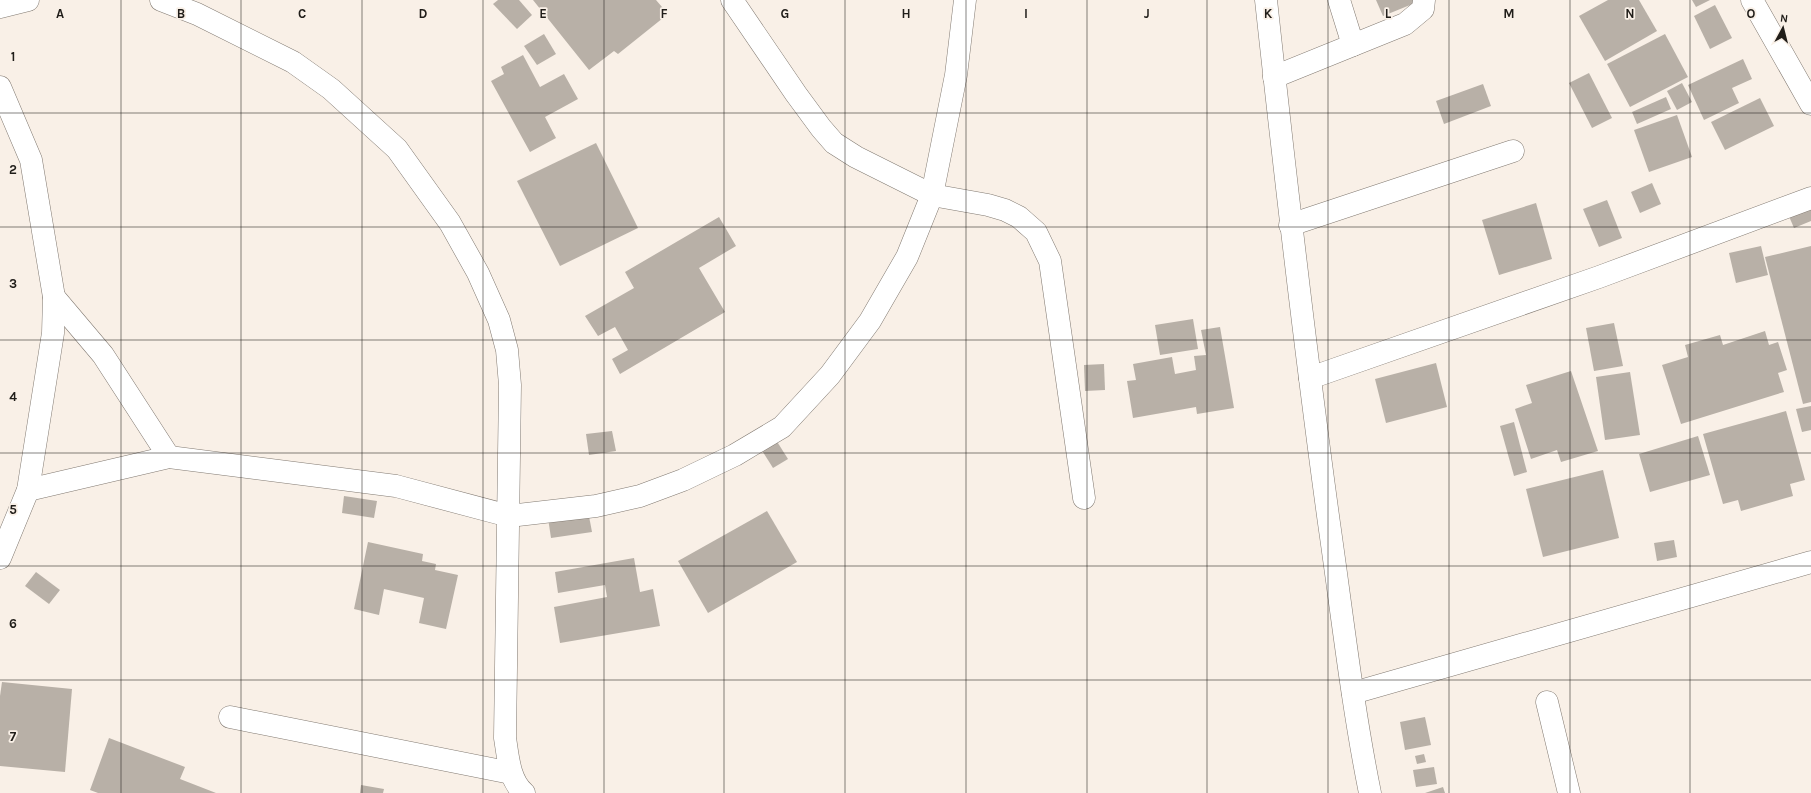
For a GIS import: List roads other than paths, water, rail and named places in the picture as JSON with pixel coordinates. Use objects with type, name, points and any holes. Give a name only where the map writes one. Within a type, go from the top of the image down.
[{"type":"street","points":[[0,8],[28,0]]},
{"type":"street","points":[[161,0],[197,14],[293,62],[330,89],[397,149],[446,217],[478,273],[500,320],[507,350],[510,384],[505,738],[511,773],[519,789],[524,793]]},
{"type":"street","points":[[732,0],[800,100],[820,128],[834,143],[856,157],[932,195],[988,204],[1005,210],[1019,217],[1036,232],[1050,261],[1084,498]]},
{"type":"street","points":[[28,490],[169,457],[396,486],[509,516],[596,506],[640,496],[683,480],[735,455],[782,426],[830,375],[870,321],[907,257],[932,195],[956,75],[965,0]]},
{"type":"street","points":[[1266,0],[1290,225],[1310,378],[1358,732],[1370,793]]},
{"type":"street","points":[[1339,0],[1353,45]]},
{"type":"street","points":[[1274,77],[1405,24],[1423,9],[1424,0]]},
{"type":"street","points":[[1752,0],[1811,104]]},
{"type":"street","points":[[0,87],[31,160],[54,298],[53,333],[28,490],[0,558]]},
{"type":"street","points":[[1290,225],[1513,151]]},
{"type":"street","points":[[1310,378],[1599,277],[1811,198]]},
{"type":"street","points":[[54,298],[103,355],[169,457]]},
{"type":"street","points":[[1353,692],[1811,562]]},
{"type":"street","points":[[1547,702],[1569,793]]},
{"type":"street","points":[[230,717],[511,773]]}]
